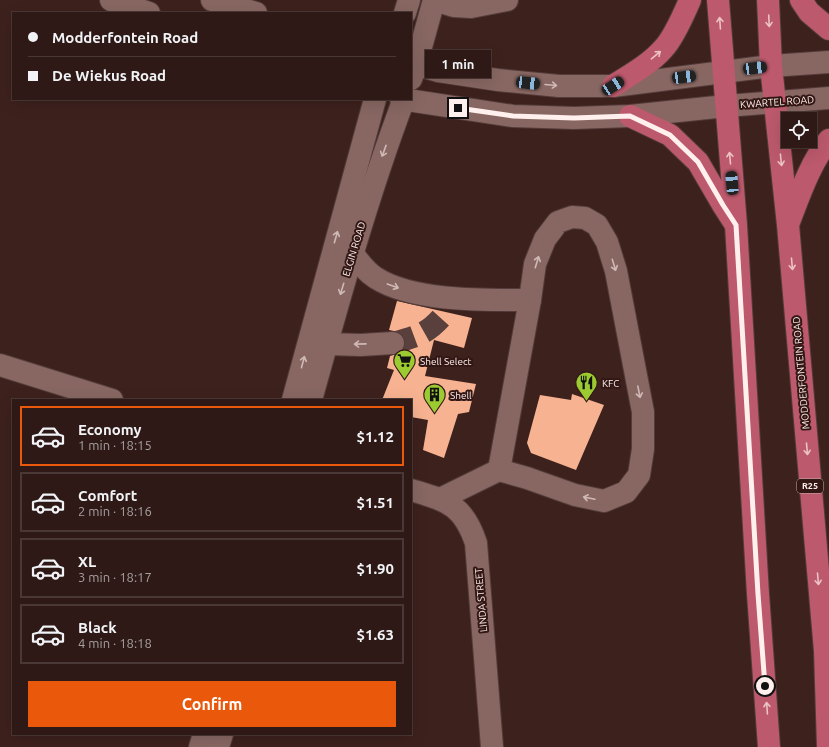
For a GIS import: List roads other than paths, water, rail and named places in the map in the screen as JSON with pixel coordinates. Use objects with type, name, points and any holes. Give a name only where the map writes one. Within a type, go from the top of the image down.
[{"type":"main road","points":[[613,86],[641,68],[664,49],[682,19],[690,0]]},
{"type":"main road","points":[[718,0],[736,225],[758,594],[770,747]]},
{"type":"main road","name":"MODDERFONTEIN ROAD","points":[[768,0],[771,66],[788,225],[824,651],[828,747]]},
{"type":"main road","points":[[801,0],[809,12],[829,29]]},
{"type":"main road","points":[[630,116],[670,135],[698,162],[736,225]]},
{"type":"main road","points":[[788,225],[808,176],[829,140]]},
{"type":"street","points":[[111,0],[146,12]]},
{"type":"street","points":[[212,0],[253,12]]},
{"type":"street","points":[[405,12],[410,0]]},
{"type":"street","points":[[507,0],[472,7],[454,6],[434,0],[413,69],[559,86],[613,86],[771,66],[829,62]]},
{"type":"street","name":"KWARTEL ROAD","points":[[409,100],[513,116],[574,118],[630,116],[726,106],[829,98]]},
{"type":"street","name":"ELGIN ROAD","points":[[293,399],[375,100]]},
{"type":"street","name":"ELGIN ROAD","points":[[311,399],[326,344],[383,154],[402,100]]},
{"type":"street","points":[[440,499],[499,470],[575,495],[604,501],[626,492],[639,475],[644,449],[643,412],[616,271],[607,242],[597,225],[585,218],[572,218],[558,222],[545,239],[535,264],[530,300],[499,470]]},
{"type":"street","points":[[353,254],[365,269],[376,278],[390,286],[448,305],[530,300]]},
{"type":"street","points":[[326,344],[361,345],[394,342]]},
{"type":"street","points":[[0,365],[109,399]]},
{"type":"street","name":"LINDA STREET","points":[[412,490],[440,499],[459,510],[470,526],[476,543],[492,747]]},
{"type":"street","points":[[824,651],[829,680]]},
{"type":"street","points":[[200,747],[204,735]]},
{"type":"street","points":[[218,747],[222,735]]},
{"type":"tunnel","points":[[393,343],[423,333],[434,325],[446,312]]},
{"type":"place","name":"Shell Select","points":[[405,380]]},
{"type":"place","name":"KFC","points":[[587,402]]},
{"type":"place","name":"Shell","points":[[434,414]]}]
